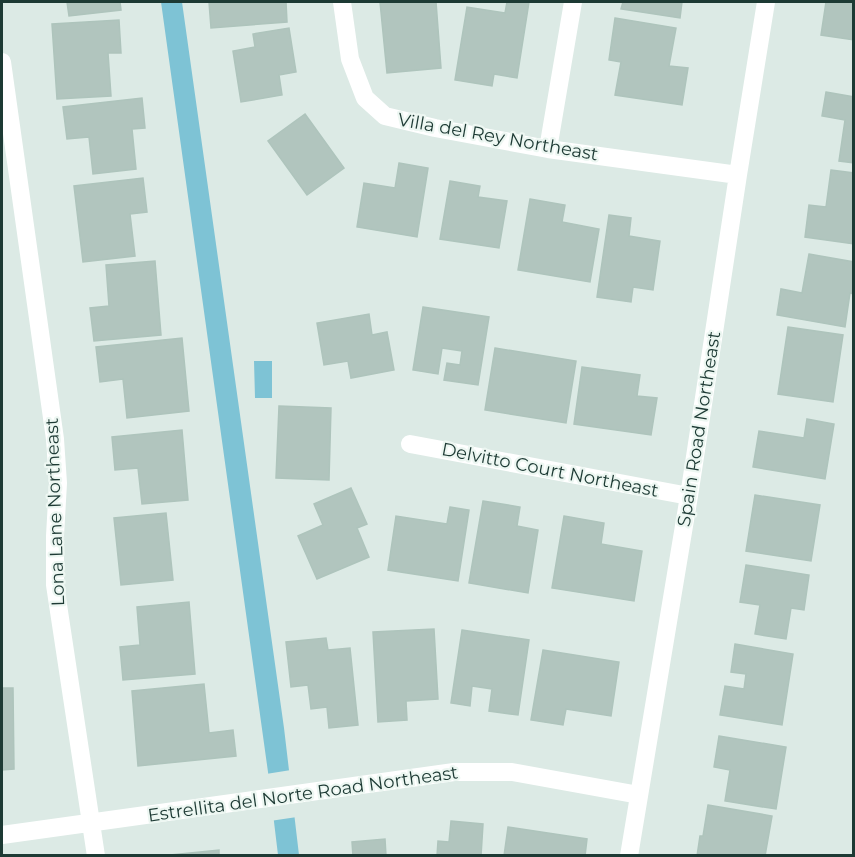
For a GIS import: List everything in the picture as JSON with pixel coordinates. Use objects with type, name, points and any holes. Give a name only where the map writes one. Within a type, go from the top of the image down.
[{"type":"street","name":"Villa del Rey Northeast","points":[[342,2],[350,59],[365,98],[385,116],[435,128],[548,149],[738,175]]},
{"type":"street","points":[[548,149],[573,2]]},
{"type":"street","name":"Spain Road Northeast","points":[[630,855],[766,2]]},
{"type":"street","name":"Lona Lane Northeast","points":[[2,62],[56,439],[58,483],[55,585],[96,855]]},
{"type":"street","name":"Delvitto Court Northeast","points":[[410,444],[689,496]]},
{"type":"street","name":"Estrellita del Norte Road Northeast","points":[[2,835],[443,773],[512,772],[639,795]]},
{"type":"water","points":[[161,2],[182,2],[284,728],[299,855],[278,855]]},
{"type":"water","points":[[254,361],[272,361],[272,398],[255,398]]},
{"type":"pier","points":[[291,770],[297,817],[270,821],[266,774]]},
{"type":"building","points":[[67,2],[120,2],[121,10],[69,16]]},
{"type":"building","points":[[209,2],[286,2],[287,22],[211,28]]},
{"type":"building","points":[[380,2],[436,2],[441,68],[387,73]]},
{"type":"building","points":[[507,2],[529,2],[517,78],[494,74],[492,86],[455,80],[467,7],[505,13]]},
{"type":"building","points":[[623,2],[682,2],[680,18],[621,9]]},
{"type":"building","points":[[826,2],[854,2],[854,40],[821,35]]},
{"type":"building","points":[[615,18],[676,28],[669,66],[688,68],[682,105],[615,95],[621,62],[609,60]]},
{"type":"building","points":[[119,20],[121,53],[108,53],[111,96],[57,99],[52,24]]},
{"type":"building","points":[[289,28],[296,72],[279,75],[282,95],[241,102],[233,51],[255,47],[253,34]]},
{"type":"building","points":[[826,92],[854,97],[854,163],[839,161],[845,120],[822,116]]},
{"type":"building","points":[[142,98],[145,128],[132,129],[136,169],[93,174],[89,137],[67,139],[63,107]]},
{"type":"building","points":[[305,114],[344,168],[307,195],[268,141]]},
{"type":"building","points":[[399,163],[428,168],[417,237],[357,227],[364,183],[395,188]]},
{"type":"building","points":[[831,170],[854,173],[854,244],[805,237],[809,205],[826,207]]},
{"type":"building","points":[[143,178],[147,212],[130,214],[135,256],[83,262],[74,186]]},
{"type":"building","points":[[450,181],[480,186],[478,197],[507,201],[499,248],[440,239]]},
{"type":"building","points":[[530,199],[565,205],[562,222],[599,229],[590,282],[518,270]]},
{"type":"building","points":[[609,215],[631,218],[629,236],[660,241],[653,290],[633,287],[631,302],[597,297]]},
{"type":"building","points":[[809,254],[854,262],[854,294],[850,293],[845,327],[777,315],[781,289],[802,293]]},
{"type":"building","points":[[155,261],[161,335],[94,341],[90,308],[109,306],[106,265]]},
{"type":"building","points":[[423,307],[489,317],[478,385],[444,380],[447,363],[460,365],[462,351],[442,348],[438,374],[413,370]]},
{"type":"building","points":[[369,314],[372,335],[387,332],[394,370],[351,378],[348,361],[324,365],[317,323]]},
{"type":"building","points":[[788,327],[843,335],[833,402],[778,394]]},
{"type":"building","points":[[182,338],[189,411],[127,418],[123,379],[100,382],[96,347]]},
{"type":"building","points":[[495,348],[576,361],[566,423],[485,410]]},
{"type":"building","points":[[582,367],[640,375],[637,396],[657,398],[651,435],[574,424]]},
{"type":"building","points":[[279,406],[331,408],[329,480],[276,478]]},
{"type":"building","points":[[807,419],[834,424],[825,479],[753,467],[759,431],[804,438]]},
{"type":"building","points":[[182,430],[188,500],[142,504],[138,468],[115,470],[112,437]]},
{"type":"building","points":[[351,488],[367,524],[357,528],[369,557],[317,579],[298,536],[323,525],[314,504]]},
{"type":"building","points":[[755,495],[820,505],[811,561],[746,551]]},
{"type":"building","points":[[483,501],[520,507],[517,526],[538,530],[528,593],[469,583]]},
{"type":"building","points":[[450,507],[469,510],[458,581],[388,570],[396,516],[447,524]]},
{"type":"building","points":[[166,513],[173,580],[121,585],[114,518]]},
{"type":"building","points":[[564,516],[604,523],[601,544],[642,551],[634,601],[552,588]]},
{"type":"building","points":[[746,565],[809,575],[804,610],[791,608],[786,639],[755,634],[760,605],[740,602]]},
{"type":"building","points":[[189,602],[195,674],[123,680],[120,647],[140,645],[137,607]]},
{"type":"building","points":[[434,629],[438,699],[406,701],[407,720],[378,722],[373,632]]},
{"type":"building","points":[[462,630],[529,640],[518,715],[489,711],[492,689],[472,686],[470,706],[451,703]]},
{"type":"building","points":[[326,638],[328,650],[350,648],[358,725],[329,728],[327,707],[311,709],[308,685],[291,687],[286,642]]},
{"type":"building","points":[[735,644],[793,654],[782,725],[720,715],[725,686],[744,689],[746,674],[731,672]]},
{"type":"building","points":[[543,650],[619,662],[611,716],[566,709],[563,725],[531,720]]},
{"type":"building","points":[[204,684],[209,733],[233,730],[236,756],[138,766],[132,691]]},
{"type":"building","points":[[2,688],[13,688],[14,769],[2,770]]},
{"type":"building","points":[[719,736],[786,747],[776,809],[725,801],[730,770],[714,767]]},
{"type":"building","points":[[708,805],[772,816],[765,856],[697,856]]},
{"type":"building","points":[[451,821],[483,824],[481,856],[437,856],[438,841],[449,842]]},
{"type":"building","points":[[508,827],[587,839],[585,856],[504,856]]},
{"type":"building","points":[[385,839],[386,856],[353,856],[352,842]]},
{"type":"building","points":[[219,850],[219,856],[160,856]]}]
